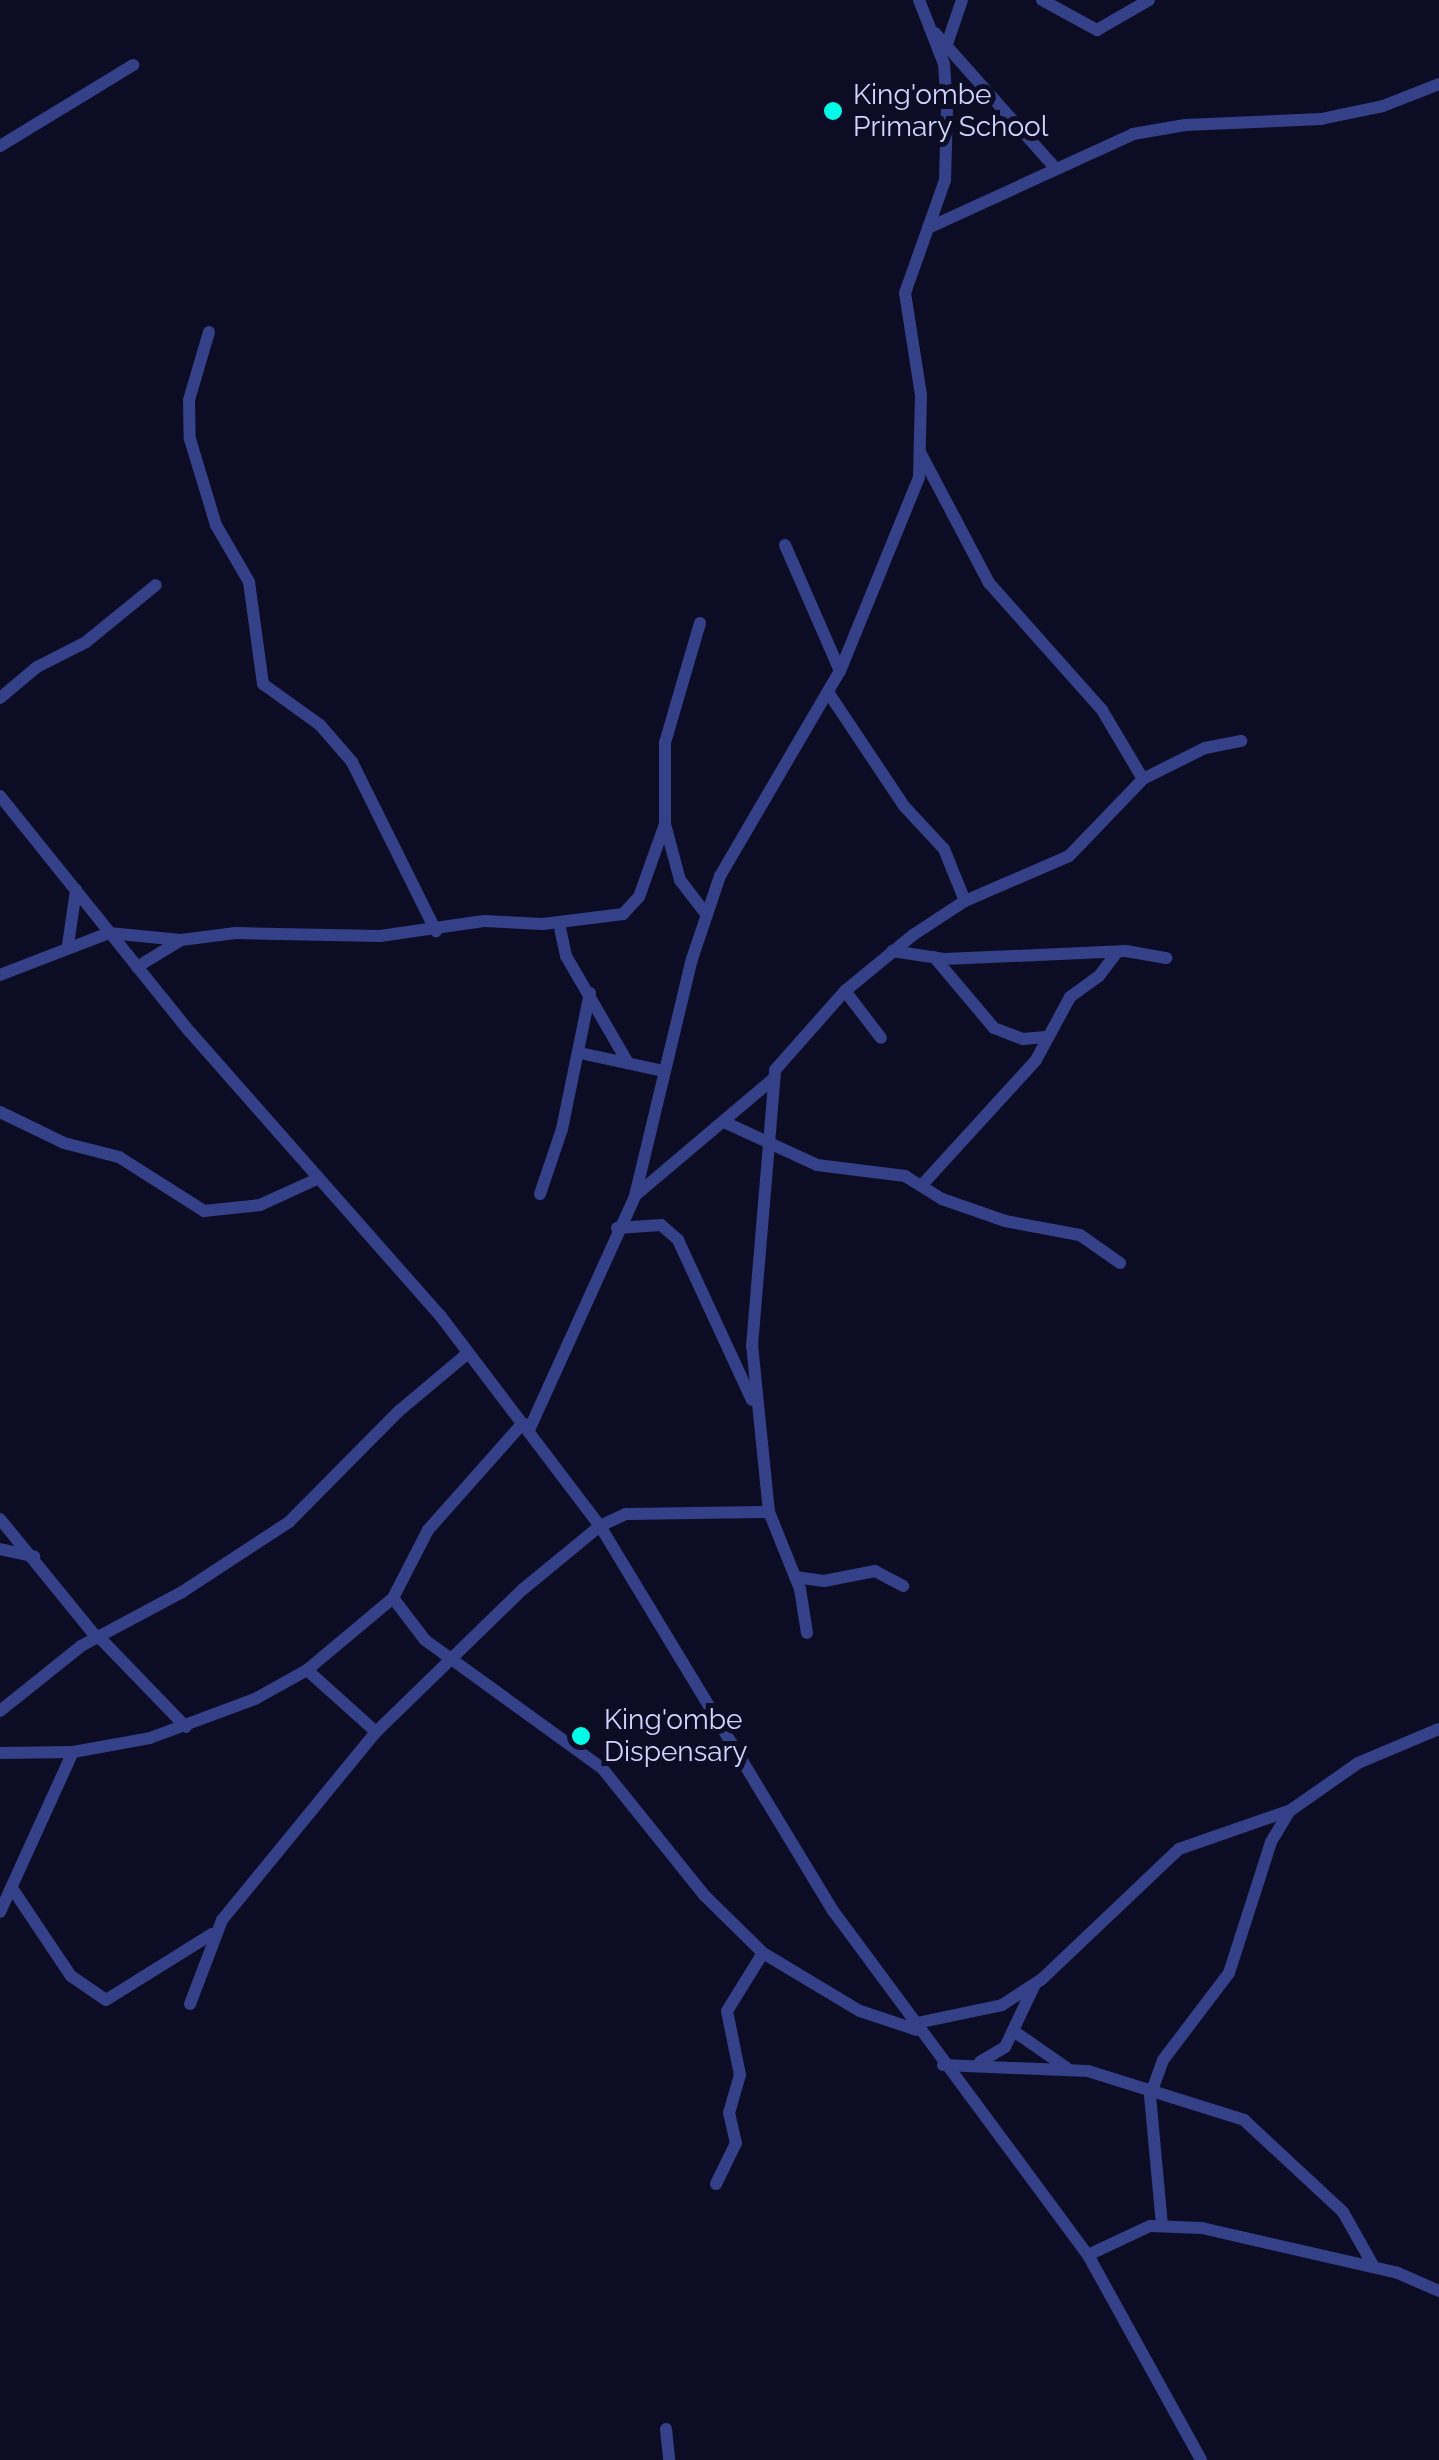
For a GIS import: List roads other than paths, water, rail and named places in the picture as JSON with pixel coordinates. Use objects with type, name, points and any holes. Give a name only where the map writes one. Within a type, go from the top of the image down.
[{"type":"street","points":[[0,1752],[72,1752],[186,1726],[307,1670],[393,1598],[428,1530],[526,1427],[635,1196],[706,914],[731,854],[840,670],[911,502],[921,454],[920,395],[905,292],[946,164],[944,64],[919,0]]},
{"type":"street","points":[[948,44],[962,0]]},
{"type":"street","points":[[1042,0],[1098,30],[1148,0]]},
{"type":"street","points":[[934,32],[1056,169]]},
{"type":"street","points":[[0,146],[133,65]]},
{"type":"street","points":[[928,228],[1151,130],[1321,119],[1383,106],[1439,84]]},
{"type":"street","points":[[209,332],[188,400],[190,438],[216,525],[249,582],[263,684],[344,750],[380,808],[436,931]]},
{"type":"street","points":[[921,454],[990,582],[1102,710],[1143,779]]},
{"type":"street","points":[[785,545],[840,670]]},
{"type":"street","points":[[0,698],[37,668],[86,642],[156,585]]},
{"type":"street","points":[[700,623],[665,743],[664,824],[680,880],[706,914]]},
{"type":"street","points":[[828,692],[904,806],[944,850],[965,901]]},
{"type":"street","points":[[807,1633],[795,1577],[769,1512],[756,1408],[752,1333],[769,1193],[772,1080],[782,1058],[845,990],[965,901],[1069,856],[1143,779],[1205,748],[1241,740]]},
{"type":"street","points":[[0,796],[136,967],[468,1354],[600,1526],[776,1824],[914,2027],[1088,2254],[1201,2460]]},
{"type":"street","points":[[0,975],[109,933],[150,932],[181,940],[265,932],[352,937],[436,931],[484,921],[559,923],[628,912],[664,824]]},
{"type":"street","points":[[68,946],[76,888]]},
{"type":"street","points":[[559,923],[566,956],[628,1063]]},
{"type":"street","points":[[136,967],[181,940]]},
{"type":"street","points":[[892,952],[934,957],[1118,952],[1166,958]]},
{"type":"street","points":[[922,1185],[1036,1060],[1070,997],[1100,976],[1118,952]]},
{"type":"street","points":[[934,957],[994,1028],[1023,1040],[1048,1037]]},
{"type":"street","points":[[845,990],[882,1038]]},
{"type":"street","points":[[540,1194],[580,1052],[590,993]]},
{"type":"street","points":[[580,1052],[664,1071]]},
{"type":"street","points":[[635,1196],[772,1080]]},
{"type":"street","points":[[0,1112],[64,1143],[119,1157],[204,1210],[260,1205],[317,1179]]},
{"type":"street","points":[[0,1126],[16,1121]]},
{"type":"street","points":[[724,1122],[768,1146],[832,1169],[861,1166],[922,1185],[1005,1221],[1085,1238],[1120,1262]]},
{"type":"street","points":[[618,1228],[661,1226],[678,1240],[756,1408]]},
{"type":"street","points":[[0,1711],[98,1638],[288,1522],[398,1411],[468,1354]]},
{"type":"street","points":[[14,1891],[70,1976],[106,2000],[212,1934],[376,1732],[455,1661],[522,1590],[600,1526],[645,1510],[769,1512]]},
{"type":"street","points":[[0,1519],[98,1638],[186,1726]]},
{"type":"street","points":[[0,1548],[34,1556]]},
{"type":"street","points":[[795,1577],[824,1581],[875,1572],[903,1586]]},
{"type":"street","points":[[393,1598],[416,1632],[602,1768],[704,1895],[763,1953],[860,2011],[914,2027],[972,2016],[1035,1984],[1180,1849],[1291,1810],[1358,1763],[1439,1729]]},
{"type":"street","points":[[307,1670],[376,1732]]},
{"type":"street","points":[[0,1912],[14,1891],[72,1752]]},
{"type":"street","points":[[1162,2225],[1150,2096],[1162,2060],[1229,1973],[1272,1842],[1291,1810]]},
{"type":"street","points":[[190,2004],[212,1934]]},
{"type":"street","points":[[716,2184],[734,2154],[729,2113],[740,2082],[726,2016],[763,1953]]},
{"type":"street","points":[[978,2063],[996,2055],[1015,2032],[1035,1984]]},
{"type":"street","points":[[1015,2032],[1069,2070]]},
{"type":"street","points":[[943,2064],[1069,2070],[1150,2096],[1227,2114],[1264,2134],[1342,2212],[1374,2267]]},
{"type":"street","points":[[1088,2254],[1162,2225],[1224,2232],[1374,2267],[1439,2290]]},
{"type":"street","points":[[666,2429],[669,2460]]},
{"type":"place","name":"King'ombe Primary School","points":[[833,111]]},
{"type":"place","name":"King'ombe Dispensary","points":[[581,1736]]}]
